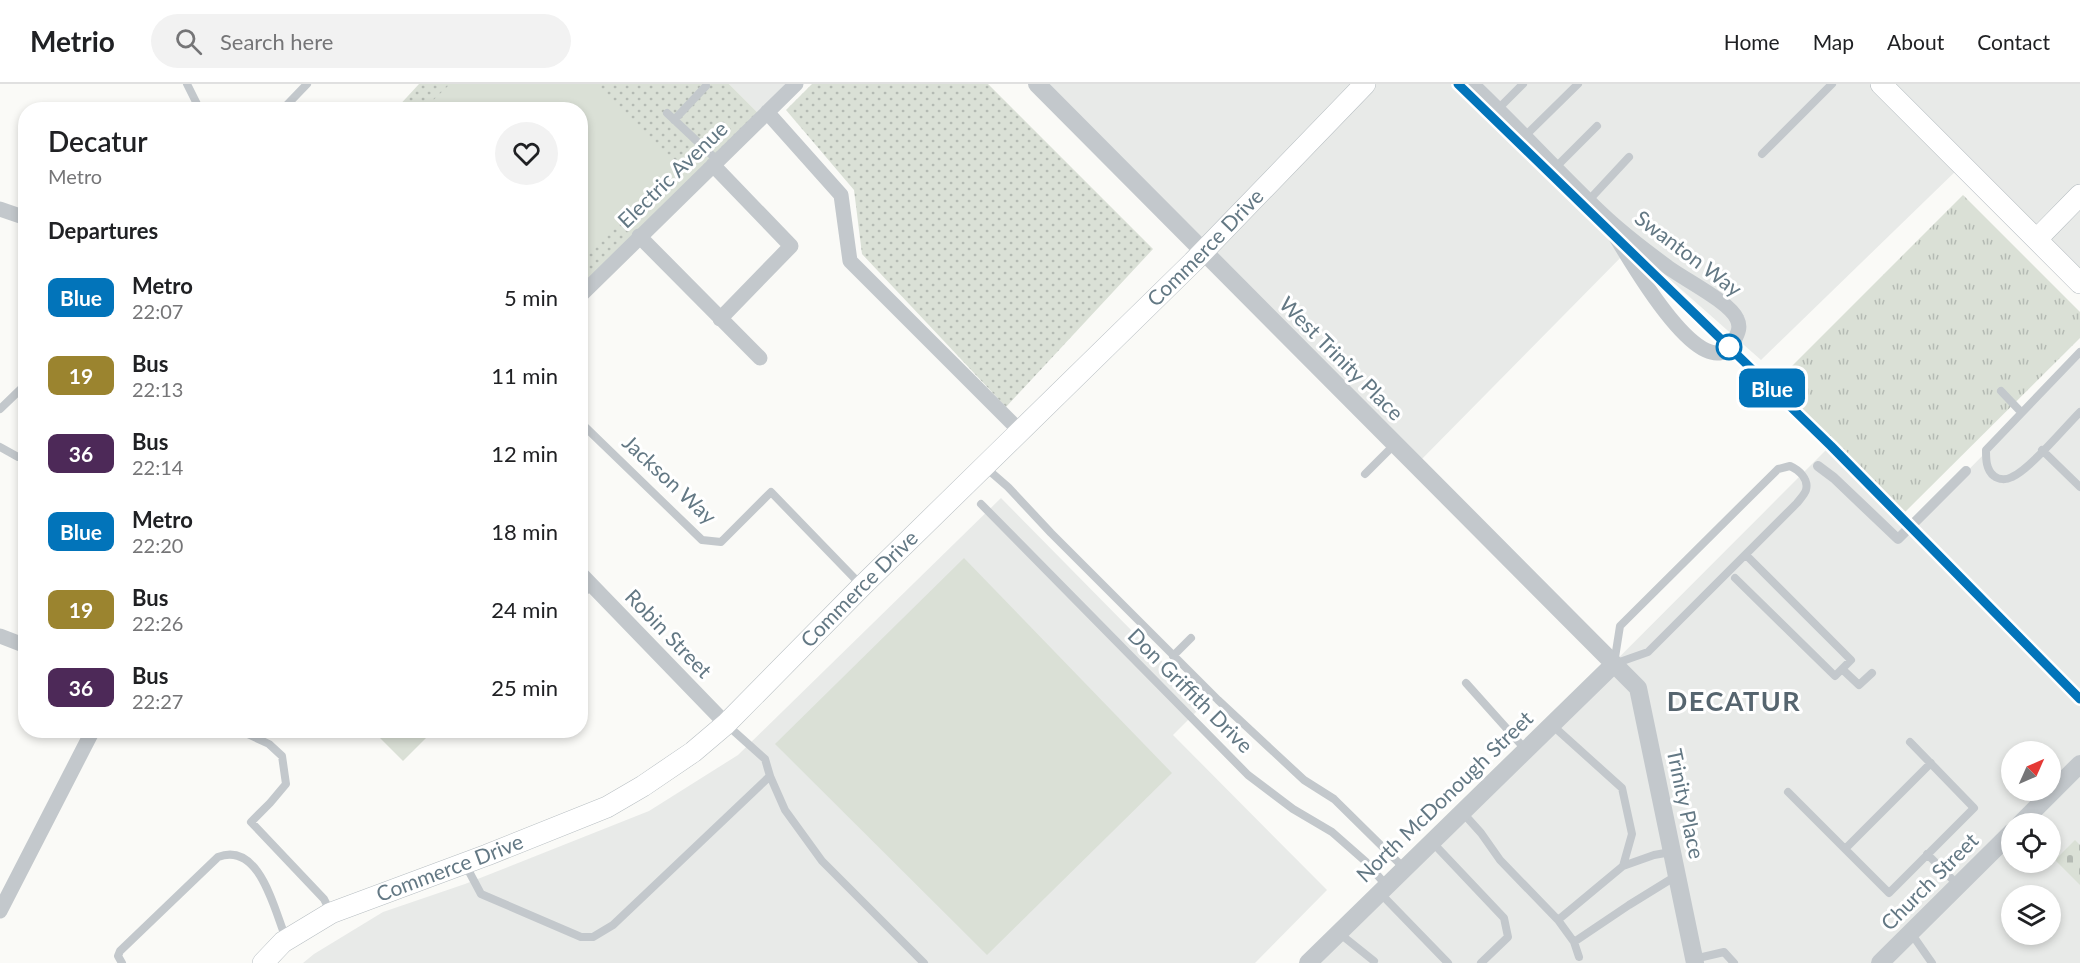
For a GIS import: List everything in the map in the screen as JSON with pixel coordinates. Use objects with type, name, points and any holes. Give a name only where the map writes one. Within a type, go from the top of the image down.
[{"type":"main road","name":"Commerce Drive","points":[[263,963],[286,940],[331,913],[607,807],[693,752],[726,724],[862,586],[1202,252],[1365,84]]},
{"type":"main road","points":[[1881,84],[2080,283]]},
{"type":"main road","points":[[2037,239],[2080,195]]},
{"type":"street","name":"Electric Avenue","points":[[588,288],[796,84]]},
{"type":"street","name":"West Trinity Place","points":[[1037,84],[1614,664]]},
{"type":"street","name":"Swanton Way","points":[[1472,84],[1603,215],[1667,267],[1700,287],[1733,312],[1738,320],[1739,330],[1732,344],[1719,353],[1711,353],[1689,339],[1665,312],[1603,215]]},
{"type":"street","points":[[767,112],[841,195],[850,261],[1020,431]]},
{"type":"street","points":[[715,162],[791,246],[720,319]]},
{"type":"street","points":[[0,210],[18,216]]},
{"type":"street","points":[[639,236],[760,358]]},
{"type":"street","points":[[1818,466],[1834,478],[1898,539],[1966,471]]},
{"type":"street","name":"Robin Street","points":[[588,581],[726,724]]},
{"type":"street","points":[[0,636],[18,643]]},
{"type":"street","name":"North McDonough Street","points":[[1308,963],[1614,664]]},
{"type":"street","name":"Trinity Place","points":[[1614,664],[1638,688],[1695,961]]},
{"type":"street","points":[[0,911],[89,738]]},
{"type":"street","points":[[2031,813],[2080,764]]},
{"type":"street","name":"Church Street","points":[[1880,963],[2001,843]]},
{"type":"lane","points":[[187,84],[196,102]]},
{"type":"lane","points":[[290,102],[307,84]]},
{"type":"lane","points":[[1498,109],[1523,84]]},
{"type":"lane","points":[[1525,136],[1578,84]]},
{"type":"lane","points":[[1762,154],[1832,84]]},
{"type":"lane","points":[[674,120],[706,86]]},
{"type":"lane","points":[[666,113],[715,162]]},
{"type":"lane","points":[[1556,167],[1597,126]]},
{"type":"lane","points":[[1588,200],[1629,157]]},
{"type":"lane","points":[[2080,352],[1986,450],[1990,473],[1996,478],[2005,479],[2014,476],[2025,468],[2080,412]]},
{"type":"lane","points":[[2001,391],[2021,412]]},
{"type":"lane","points":[[0,409],[18,392]]},
{"type":"lane","name":"Jackson Way","points":[[588,430],[702,540],[720,542],[771,492],[862,586]]},
{"type":"lane","points":[[1365,474],[1395,445]]},
{"type":"lane","points":[[0,447],[18,457]]},
{"type":"lane","points":[[2042,450],[2080,487]]},
{"type":"lane","points":[[984,466],[1008,487],[1218,700],[1305,780],[1334,798],[1405,869]]},
{"type":"lane","name":"North McDonough Street","points":[[1790,466],[1798,470],[1806,481],[1806,490],[1797,503],[1648,652],[1614,664],[1620,626],[1778,470],[1790,466]]},
{"type":"lane","name":"Don Griffith Drive","points":[[981,504],[1248,775],[1293,809],[1332,832],[1365,861],[1383,889],[1448,963]]},
{"type":"lane","points":[[1735,578],[1835,676],[1851,660],[1746,555]]},
{"type":"lane","points":[[588,589],[592,585]]},
{"type":"lane","points":[[1173,656],[1191,638]]},
{"type":"lane","points":[[1842,669],[1859,686],[1872,673]]},
{"type":"lane","points":[[1466,683],[1526,750]]},
{"type":"lane","points":[[726,724],[765,759],[785,810],[822,861],[924,963]]},
{"type":"lane","points":[[1551,725],[1622,788],[1632,834],[1623,866]]},
{"type":"lane","points":[[256,738],[269,744],[282,756],[286,783],[250,822],[324,898],[331,913]]},
{"type":"lane","points":[[1788,792],[1889,893],[1974,808],[1910,742]]},
{"type":"lane","points":[[1845,849],[1931,763]]},
{"type":"lane","points":[[465,863],[481,894],[580,937],[593,937],[613,925],[770,776]]},
{"type":"lane","points":[[1463,813],[1500,860],[1558,920],[1574,942],[1579,957]]},
{"type":"lane","points":[[1432,843],[1504,918],[1508,937],[1481,963]]},
{"type":"lane","points":[[1558,920],[1623,866],[1654,855],[1673,852]]},
{"type":"lane","points":[[122,963],[118,956],[120,951],[218,857],[229,853],[240,855],[267,886],[286,940]]},
{"type":"lane","points":[[1928,854],[1959,885]]},
{"type":"lane","points":[[1574,942],[1629,904],[1677,875]]},
{"type":"lane","points":[[1339,933],[1374,961]]},
{"type":"lane","points":[[1911,933],[1932,963]]},
{"type":"lane","points":[[1695,961],[1724,952],[1734,963]]},
{"type":"shaded area","points":[[729,84],[791,84],[760,115]]},
{"type":"shaded area","points":[[1037,84],[2080,84],[2080,286],[1961,166],[1761,360],[1632,246],[1418,463]]},
{"type":"shaded area","points":[[2080,357],[2080,963],[1314,963],[1831,445],[1913,526]]},
{"type":"shaded area","points":[[1001,498],[1204,704],[1173,735],[1327,890],[1255,963],[303,963],[383,912],[465,884],[649,811],[738,755]]},
{"type":"green space","points":[[419,84],[729,84],[760,115],[588,282],[588,102],[402,102]]},
{"type":"green space","points":[[450,84],[596,84],[677,165],[588,253],[588,102],[431,102]]},
{"type":"green space","points":[[812,84],[988,84],[1153,249],[1006,407],[862,254],[854,190],[786,110]]},
{"type":"green space","points":[[1963,195],[2080,312],[2080,338],[1900,517],[1771,387]]},
{"type":"green space","points":[[964,558],[1172,773],[987,955],[775,744]]},
{"type":"green space","points":[[380,738],[426,738],[403,761]]},
{"type":"green space","points":[[2075,840],[2080,845],[2080,885],[2061,866],[2061,854]]},
{"type":"metro line","name":"Blue","points":[[1458,84],[1831,446],[2080,699]]},
{"type":"district","name":"DECATUR","points":[[1734,702]]}]
